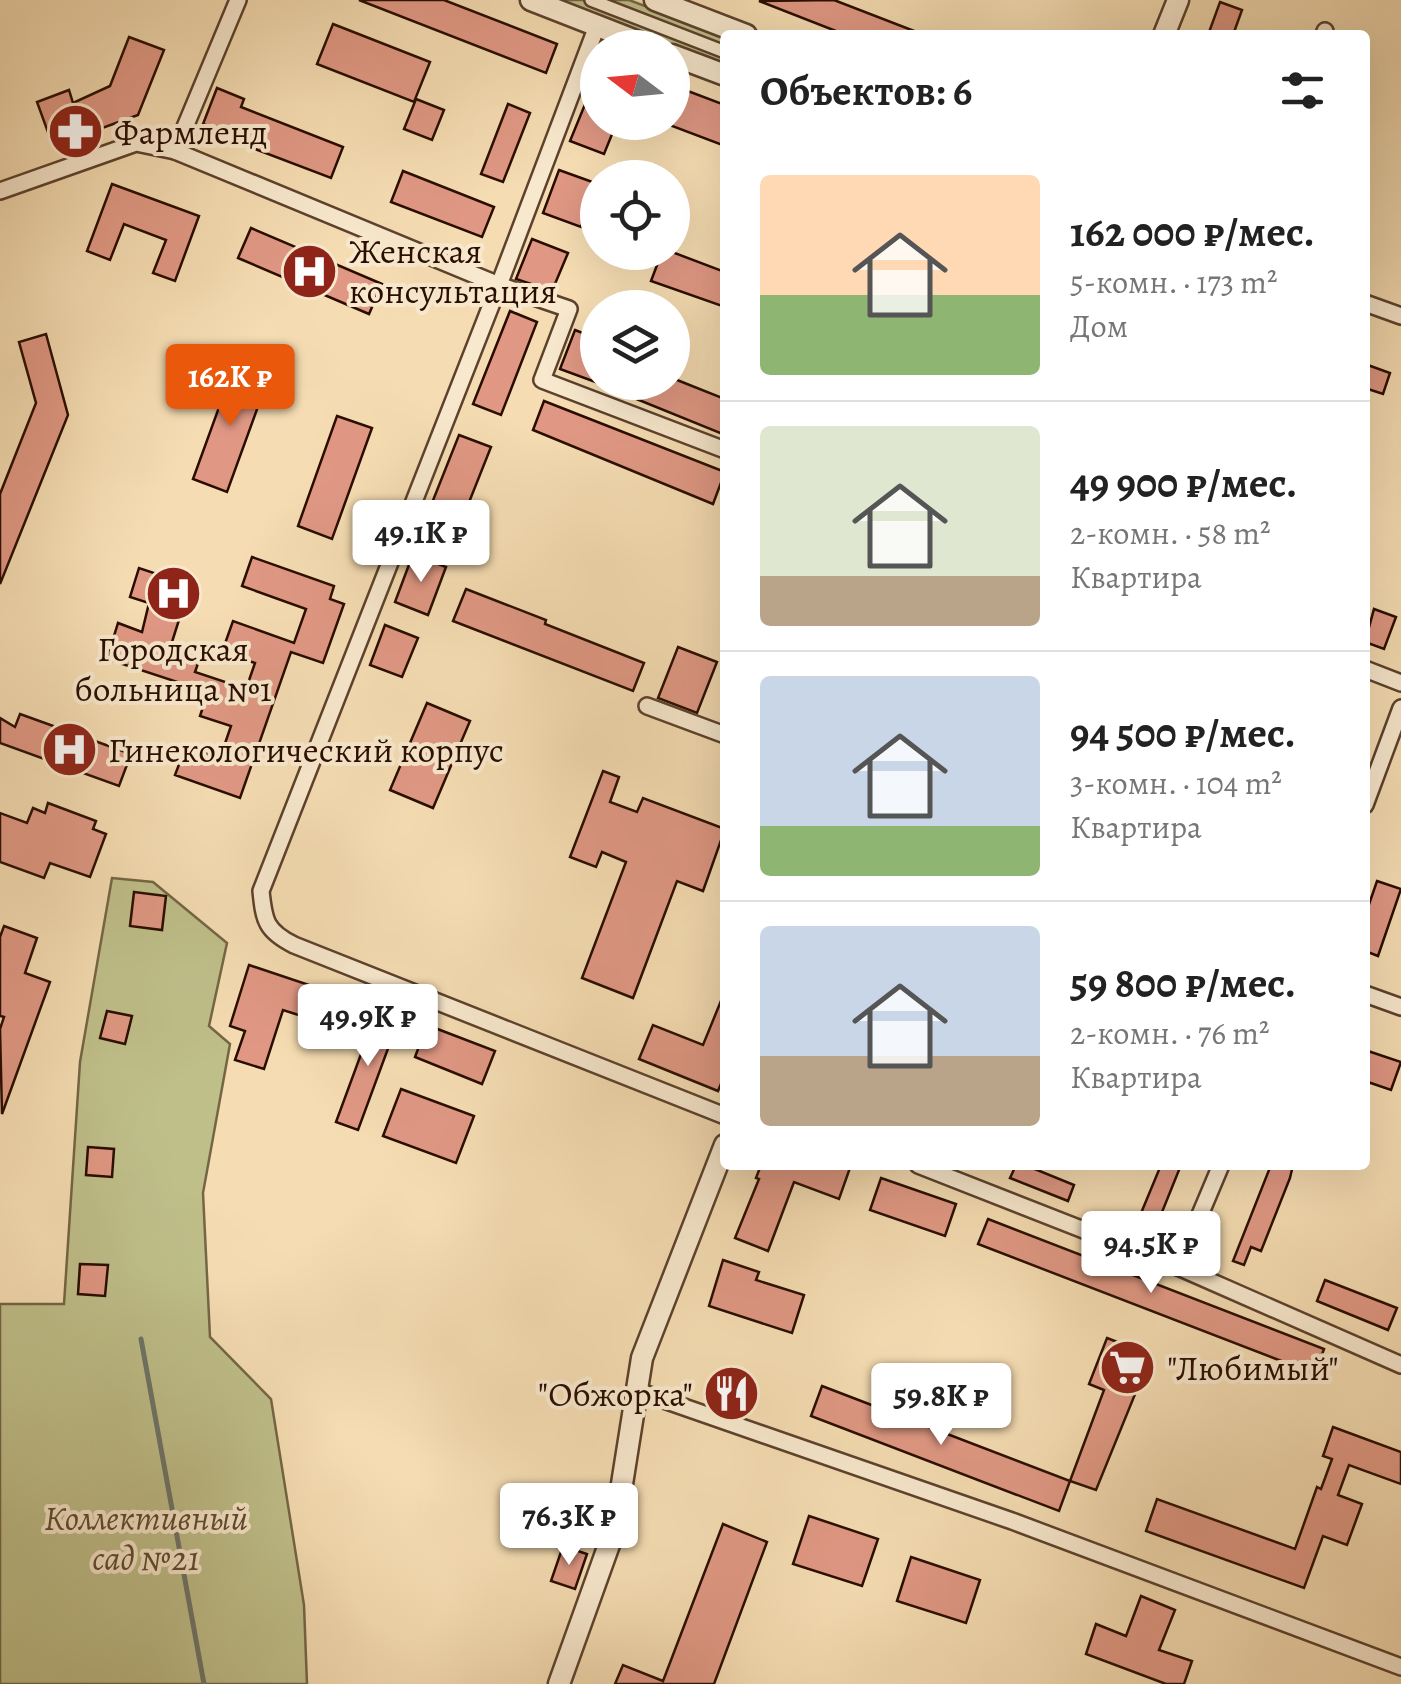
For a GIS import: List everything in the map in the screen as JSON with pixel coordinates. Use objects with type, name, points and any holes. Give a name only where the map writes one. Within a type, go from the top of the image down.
[{"type":"street","points":[[175,151],[238,0]]},
{"type":"street","points":[[530,0],[607,30]]},
{"type":"street","points":[[591,0],[720,50]]},
{"type":"street","points":[[655,0],[733,30]]},
{"type":"street","points":[[1166,30],[1178,0]]},
{"type":"street","points":[[597,26],[261,891],[267,924],[274,935],[284,940],[720,1114]]},
{"type":"street","points":[[690,62],[720,73]]},
{"type":"street","points":[[0,191],[136,143],[175,151],[499,286],[569,310],[542,380],[720,448]]},
{"type":"street","points":[[1370,306],[1401,316]]},
{"type":"street","points":[[1370,670],[1401,683]]},
{"type":"street","points":[[647,706],[720,733]]},
{"type":"street","points":[[1370,791],[1401,708]]},
{"type":"street","points":[[1370,996],[1401,1008]]},
{"type":"street","points":[[558,1684],[615,1528],[642,1358],[720,1158]]},
{"type":"street","points":[[931,1170],[1178,1267],[1401,1365]]},
{"type":"street","points":[[1178,1267],[1219,1170]]},
{"type":"street","points":[[635,1390],[1012,1520],[1401,1667]]},
{"type":"green space","points":[[556,0],[629,0],[720,34],[720,64],[690,52],[690,30],[633,30]]},
{"type":"green space","name":"Коллективный сад №21","points":[[112,878],[153,882],[227,943],[209,1026],[230,1044],[203,1193],[210,1337],[271,1399],[304,1605],[307,1684],[0,1684],[0,1304],[64,1304],[80,1062]]},
{"type":"building","points":[[359,0],[444,0],[557,44],[546,73]]},
{"type":"building","points":[[834,0],[912,30],[833,30],[759,1]]},
{"type":"building","points":[[1220,2],[1242,10],[1235,30],[1210,30]]},
{"type":"building","points":[[333,24],[430,62],[414,102],[317,64]]},
{"type":"building","points":[[129,37],[164,50],[138,115],[53,146],[37,102],[69,90],[73,103],[110,86]]},
{"type":"building","points":[[217,88],[244,99],[241,107],[343,147],[331,178],[239,143],[240,139],[203,124]]},
{"type":"building","points":[[690,92],[720,103],[720,144],[690,133]]},
{"type":"building","points":[[416,99],[444,110],[432,140],[404,129]]},
{"type":"building","points":[[508,104],[530,113],[503,182],[481,174]]},
{"type":"building","points":[[580,117],[580,140],[610,140],[604,154],[570,141]]},
{"type":"building","points":[[559,170],[580,178],[580,227],[543,213]]},
{"type":"building","points":[[403,171],[494,207],[482,237],[391,202]]},
{"type":"building","points":[[112,184],[199,216],[175,281],[153,273],[166,240],[124,224],[110,260],[87,251]]},
{"type":"building","name":"Женская консультация","points":[[251,228],[382,284],[369,314],[238,258]]},
{"type":"building","points":[[532,239],[568,253],[552,291],[516,279]]},
{"type":"building","points":[[690,259],[720,270],[720,305],[690,295],[690,290],[677,290],[651,281],[655,270],[690,270]]},
{"type":"building","points":[[510,311],[537,322],[501,415],[473,404]]},
{"type":"building","points":[[575,330],[580,332],[580,376],[560,369]]},
{"type":"building","points":[[46,334],[68,415],[0,584],[0,494],[36,403],[19,342]]},
{"type":"building","points":[[234,366],[268,379],[227,492],[193,479]]},
{"type":"building","points":[[1370,366],[1390,373],[1383,394],[1370,390]]},
{"type":"building","points":[[690,385],[720,397],[720,433],[639,400],[690,400]]},
{"type":"building","points":[[544,401],[720,470],[720,485],[713,504],[533,430]]},
{"type":"building","points":[[337,416],[372,428],[332,539],[298,526]]},
{"type":"building","points":[[459,435],[491,447],[456,535],[424,523]]},
{"type":"building","points":[[413,554],[446,567],[428,615],[395,602]]},
{"type":"building","points":[[252,557],[334,586],[330,599],[344,604],[323,663],[291,652],[240,798],[175,775],[186,746],[220,758],[231,726],[200,716],[208,692],[107,659],[118,623],[142,632],[149,603],[130,597],[139,568],[190,585],[172,642],[202,652],[195,672],[246,689],[255,663],[222,652],[233,621],[294,643],[306,609],[242,586]]},
{"type":"building","points":[[466,589],[644,663],[633,691],[453,621]]},
{"type":"building","points":[[1374,609],[1396,617],[1384,649],[1370,644]]},
{"type":"building","points":[[385,625],[418,638],[402,677],[370,665]]},
{"type":"building","points":[[678,647],[717,662],[697,713],[658,698]]},
{"type":"building","points":[[427,703],[470,721],[433,808],[390,790]]},
{"type":"building","name":"Гинекологический корпус","points":[[20,714],[131,754],[119,786],[0,743],[0,718],[15,727]]},
{"type":"building","points":[[603,771],[619,777],[610,802],[637,812],[643,798],[720,827],[720,843],[703,891],[677,881],[633,998],[582,978],[626,862],[602,852],[596,867],[570,857]]},
{"type":"building","points":[[48,803],[96,821],[93,829],[106,834],[90,877],[50,863],[44,878],[0,862],[0,813],[27,823],[33,808],[45,813]]},
{"type":"building","points":[[1377,881],[1401,889],[1378,956],[1370,953],[1370,901]]},
{"type":"building","points":[[134,892],[166,896],[162,930],[130,926]]},
{"type":"building","points":[[4,926],[37,938],[25,973],[50,982],[2,1114],[0,1029],[4,1017],[0,1016],[0,937]]},
{"type":"building","points":[[249,965],[321,989],[311,1019],[283,1010],[264,1069],[235,1060],[245,1031],[230,1026]]},
{"type":"building","points":[[720,1003],[718,1091],[639,1059],[653,1025],[703,1045]]},
{"type":"building","points":[[378,1008],[400,1016],[358,1130],[336,1122]]},
{"type":"building","points":[[107,1011],[132,1016],[125,1044],[100,1038]]},
{"type":"building","points":[[427,1025],[495,1051],[482,1084],[415,1057]]},
{"type":"building","points":[[1370,1052],[1401,1062],[1391,1090],[1370,1083]]},
{"type":"building","points":[[401,1089],[474,1116],[456,1163],[383,1136]]},
{"type":"building","points":[[88,1147],[114,1149],[112,1177],[86,1175]]},
{"type":"building","points":[[759,1170],[849,1170],[839,1199],[794,1182],[768,1251],[735,1238],[759,1179],[756,1178]]},
{"type":"building","points":[[1014,1170],[1037,1170],[1074,1185],[1068,1201],[1010,1178]]},
{"type":"building","points":[[1159,1170],[1179,1170],[1152,1237],[1134,1230]]},
{"type":"building","points":[[1269,1170],[1292,1170],[1261,1251],[1251,1247],[1244,1265],[1233,1261]]},
{"type":"building","points":[[881,1178],[956,1204],[945,1236],[870,1210]]},
{"type":"building","points":[[988,1219],[1324,1349],[1315,1374],[978,1244]]},
{"type":"building","points":[[723,1260],[759,1272],[756,1280],[804,1295],[792,1333],[709,1306]]},
{"type":"building","points":[[80,1264],[108,1265],[105,1296],[78,1294]]},
{"type":"building","points":[[1325,1280],[1397,1308],[1388,1330],[1317,1301]]},
{"type":"building","points":[[1107,1338],[1151,1355],[1096,1490],[1070,1481],[1104,1390],[1089,1384]]},
{"type":"building","points":[[822,1386],[1070,1481],[1059,1511],[811,1416]]},
{"type":"building","points":[[1333,1427],[1401,1452],[1401,1484],[1349,1465],[1338,1495],[1362,1504],[1347,1545],[1323,1536],[1304,1588],[1146,1531],[1157,1499],[1295,1549],[1317,1487],[1321,1489],[1332,1459],[1323,1456]]},
{"type":"building","points":[[809,1516],[878,1539],[862,1586],[793,1564]]},
{"type":"building","points":[[723,1524],[767,1542],[714,1684],[615,1684],[623,1665],[663,1681]]},
{"type":"building","points":[[563,1546],[587,1554],[575,1589],[551,1581]]},
{"type":"building","points":[[911,1557],[980,1580],[966,1623],[897,1601]]},
{"type":"building","points":[[1141,1596],[1175,1610],[1159,1650],[1192,1661],[1184,1684],[1166,1684],[1086,1654],[1096,1624],[1126,1636]]},
{"type":"waterway","points":[[141,1339],[204,1684]]},
{"type":"place","name":"Фармленд","points":[[75,132]]},
{"type":"place","name":"Женская консультация","points":[[310,271]]},
{"type":"place","name":"Городская больница №1","points":[[173,593]]},
{"type":"place","name":"Гинекологический корпус","points":[[69,750]]},
{"type":"place","name":"\"Любимый\"","points":[[1128,1368]]},
{"type":"place","name":"\"Обжорка\"","points":[[732,1394]]}]
